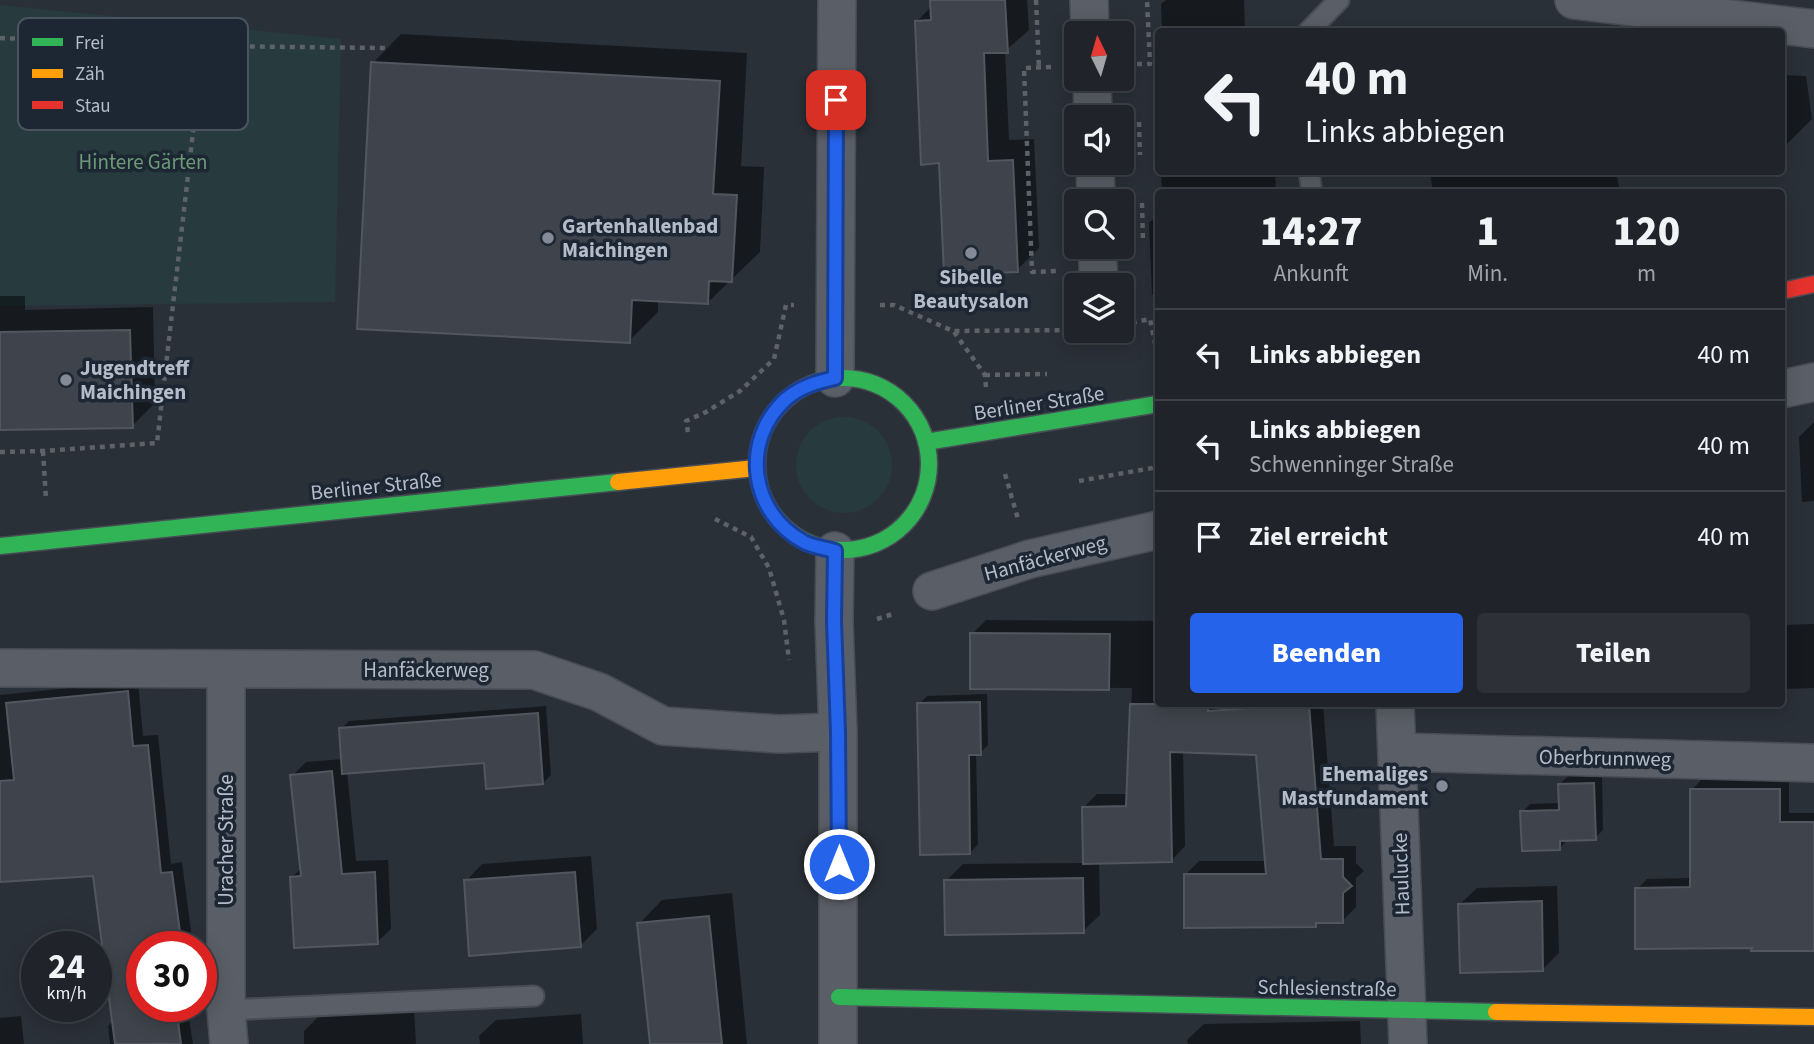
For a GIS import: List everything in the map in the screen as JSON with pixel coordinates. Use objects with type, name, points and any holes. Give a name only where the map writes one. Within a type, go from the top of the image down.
[{"type":"main road","points":[[1785,290],[1814,284]]},
{"type":"main road","points":[[835,378],[859,380],[882,388],[902,401],[917,420],[926,442],[929,469],[923,496],[909,520],[889,538],[863,548],[835,551],[805,543],[780,525],[763,499],[755,468],[759,442],[769,418],[787,398],[810,384],[835,378]]},
{"type":"main road","name":"Berliner Straße","points":[[926,442],[1155,404]]},
{"type":"main road","name":"Berliner Straße","points":[[0,546],[755,468]]},
{"type":"main road","name":"Schlesienstraße","points":[[839,997],[1407,1028],[1814,1017]]},
{"type":"street","points":[[835,378],[837,0]]},
{"type":"street","points":[[1089,0],[1090,21]]},
{"type":"street","points":[[1574,0],[1814,29]]},
{"type":"street","points":[[1785,388],[1814,382]]},
{"type":"street","name":"Hanfäckerweg","points":[[932,591],[1030,559],[1155,531]]},
{"type":"street","points":[[835,551],[838,1044]]},
{"type":"street","name":"Hanfäckerweg","points":[[0,668],[534,670],[599,692],[663,726],[779,734],[838,732]]},
{"type":"street","name":"Uracher Straße","points":[[226,670],[228,1027]]},
{"type":"street","name":"Haulucke","points":[[1395,707],[1407,1028]]},
{"type":"street","name":"Oberbrunnweg","points":[[1397,752],[1814,763]]},
{"type":"lane","points":[[1312,28],[1339,0]]},
{"type":"lane","name":"Uracher Straße","points":[[228,1027],[534,996]]},
{"type":"path","points":[[1036,0],[1039,68]]},
{"type":"path","points":[[1137,64],[1150,64],[1147,0]]},
{"type":"path","points":[[0,38],[18,39]]},
{"type":"path","points":[[248,46],[384,48]]},
{"type":"path","points":[[0,452],[158,443],[193,130]]},
{"type":"path","points":[[894,305],[953,331],[1064,330]]},
{"type":"path","points":[[1134,322],[1150,319],[1155,343]]},
{"type":"path","points":[[985,375],[1048,374]]},
{"type":"path","points":[[1079,481],[1155,468]]},
{"type":"green space","name":"Hintere Gärten","points":[[0,5],[130,18],[18,18],[18,130],[248,130],[248,30],[341,39],[335,302],[0,306]]},
{"type":"green space","points":[[844,417],[862,420],[878,431],[889,447],[892,465],[889,483],[878,499],[862,510],[844,513],[826,510],[810,499],[799,483],[796,465],[799,447],[810,431],[826,420]]},
{"type":"building","points":[[930,0],[1005,0],[1008,53],[984,53],[988,161],[1013,160],[1018,272],[944,275],[939,163],[921,165],[915,21],[931,20]]},
{"type":"building","name":"Gartenhallenbad Maichingen","points":[[371,62],[720,81],[713,194],[737,195],[732,282],[709,281],[708,304],[632,300],[630,343],[357,329]]},
{"type":"building","name":"Jugendtreff Maichingen","points":[[130,330],[133,428],[0,430],[0,332]]},
{"type":"building","points":[[970,633],[1110,634],[1109,690],[970,689]]},
{"type":"building","points":[[128,691],[133,746],[148,745],[161,873],[172,872],[180,931],[126,931],[126,1022],[178,1022],[181,1044],[115,1044],[112,1021],[112,931],[100,931],[93,876],[0,882],[0,781],[14,780],[6,703]]},
{"type":"building","points":[[980,702],[981,755],[969,755],[970,854],[920,855],[917,703]]},
{"type":"building","points":[[1130,704],[1208,707],[1208,711],[1309,707],[1321,859],[1343,859],[1343,877],[1352,886],[1343,893],[1343,923],[1316,923],[1316,927],[1184,928],[1184,874],[1266,874],[1256,755],[1170,752],[1172,862],[1083,864],[1082,807],[1126,806]]},
{"type":"building","points":[[538,713],[543,784],[486,789],[484,763],[342,774],[339,728]]},
{"type":"building","points":[[332,771],[342,874],[375,872],[378,944],[294,948],[290,877],[301,876],[290,775]]},
{"type":"building","points":[[1594,783],[1596,840],[1560,841],[1560,850],[1522,851],[1520,811],[1559,810],[1558,784]]},
{"type":"building","points":[[1690,789],[1780,789],[1780,822],[1814,822],[1814,951],[1751,951],[1752,948],[1635,949],[1635,888],[1690,887]]},
{"type":"building","points":[[575,872],[581,947],[469,956],[464,880]]},
{"type":"building","points":[[1083,878],[1084,933],[945,935],[944,880]]},
{"type":"building","points":[[1542,901],[1543,971],[1460,973],[1458,904]]},
{"type":"building","points":[[709,916],[722,1044],[650,1044],[637,923]]},
{"type":"traffic: fast","points":[[843,378],[876,385],[904,403],[922,431],[929,464],[922,497],[904,525],[876,543],[843,550],[810,543],[782,525],[764,497],[757,464],[764,431],[782,403],[810,385],[843,378]]},
{"type":"traffic: fast","points":[[926,442],[1155,404]]},
{"type":"traffic: fast","points":[[0,546],[618,482]]},
{"type":"traffic: fast","points":[[839,997],[1496,1012]]},
{"type":"traffic: slow","points":[[618,482],[756,468]]},
{"type":"traffic: slow","points":[[1496,1012],[1814,1017]]},
{"type":"traffic: jam","points":[[1785,290],[1814,284]]},
{"type":"place","name":"Gartenhallenbad Maichingen","points":[[548,238]]},
{"type":"place","name":"Sibelle Beautysalon","points":[[971,253]]},
{"type":"place","name":"Jugendtreff Maichingen","points":[[66,380]]},
{"type":"place","name":"Ehemaliges Mastfundament","points":[[1442,786]]},
{"type":"route","points":[[836,100],[835,378],[810,384],[787,398],[769,418],[759,442],[755,468],[763,499],[780,525],[805,543],[835,551],[839,864]]}]
